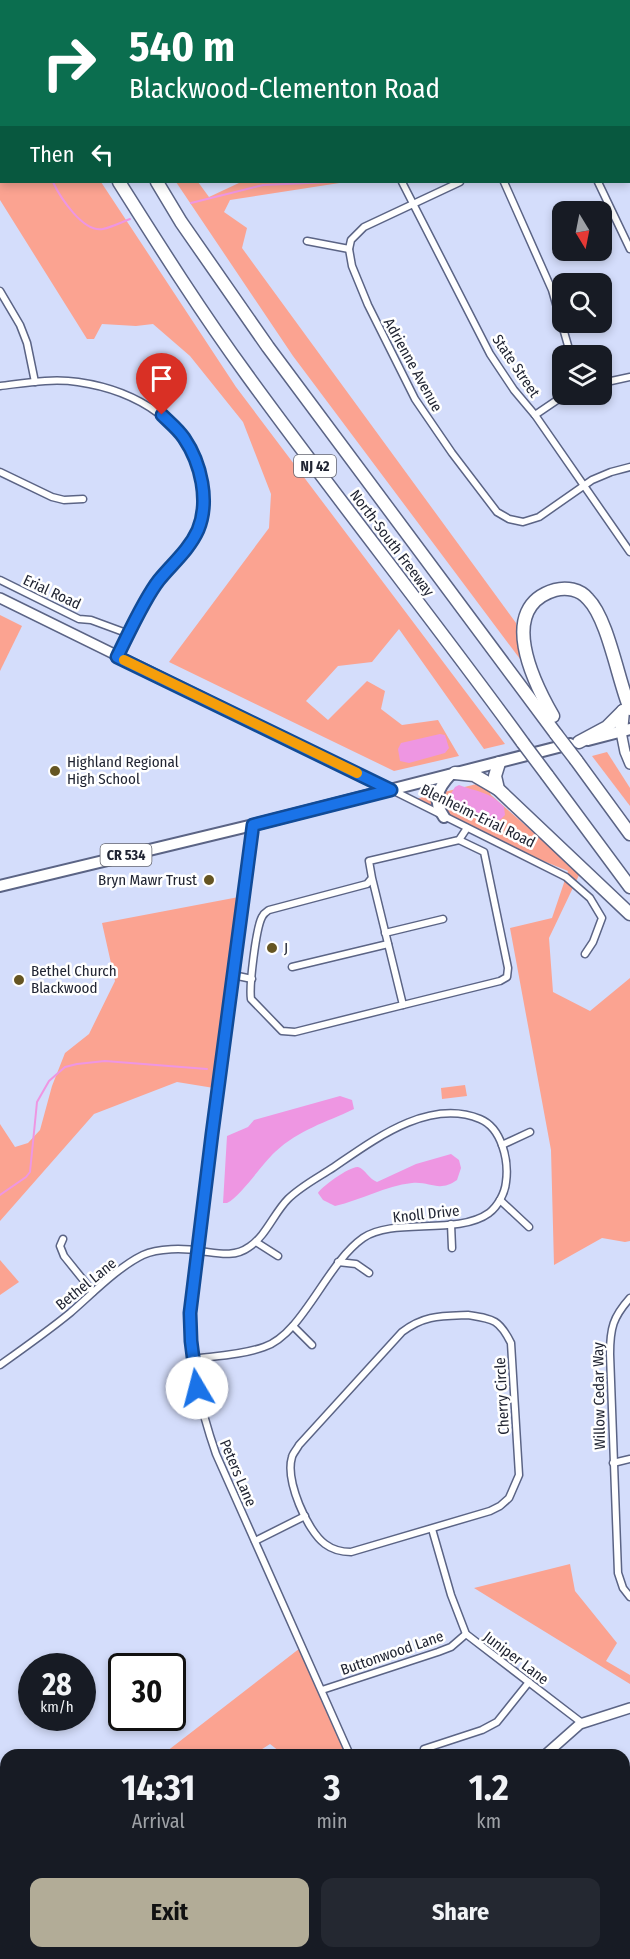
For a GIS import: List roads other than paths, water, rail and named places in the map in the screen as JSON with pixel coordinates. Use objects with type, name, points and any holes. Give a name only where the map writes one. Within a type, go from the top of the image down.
[{"type":"highway","name":"North-South Freeway","points":[[119,183],[246,375],[453,647],[630,887]]},
{"type":"highway","name":"North-South Freeway","points":[[158,183],[274,356],[578,758],[586,775],[630,834]]},
{"type":"highway","points":[[559,733],[534,681],[523,641],[526,617],[538,598],[566,589],[576,590],[589,599],[602,622],[625,695],[625,730]]},
{"type":"highway","points":[[579,742],[608,727],[626,710]]},
{"type":"highway","points":[[498,789],[495,776],[499,763]]},
{"type":"highway","points":[[453,774],[474,776],[498,789],[630,914]]},
{"type":"main road","name":"Blenheim-Erial Road","points":[[0,598],[391,790]]},
{"type":"main road","name":"CR 534","points":[[0,886],[253,825],[625,730]]},
{"type":"main road","points":[[625,730],[625,752],[630,764]]},
{"type":"main road","points":[[444,817],[438,807],[437,795],[440,787],[453,774]]},
{"type":"main road","points":[[552,1749],[582,1723],[630,1708]]},
{"type":"street","name":"State Street","points":[[402,183],[490,354],[630,552]]},
{"type":"street","points":[[307,241],[349,249],[351,240],[364,227],[458,183]]},
{"type":"street","points":[[504,183],[552,290],[568,345]]},
{"type":"street","points":[[598,183],[630,249]]},
{"type":"street","name":"Adrienne Avenue","points":[[349,249],[352,266],[397,367],[415,399],[497,512],[509,519],[523,522],[539,517],[585,486]]},
{"type":"street","points":[[0,291],[20,325],[27,343],[35,381]]},
{"type":"street","points":[[612,381],[630,377]]},
{"type":"street","points":[[0,386],[35,381],[77,382],[116,391],[139,400],[162,415],[184,438],[196,459],[201,478],[203,501],[198,529],[175,563],[158,581],[117,657]]},
{"type":"street","points":[[535,415],[552,403]]},
{"type":"street","points":[[585,486],[602,475],[630,467]]},
{"type":"street","points":[[0,472],[52,497],[64,500],[83,499]]},
{"type":"street","name":"Erial Road","points":[[0,580],[79,619],[91,620],[129,634]]},
{"type":"street","name":"Blenheim-Erial Road","points":[[391,790],[566,877],[590,898],[599,910],[602,922],[585,954]]},
{"type":"street","name":"Peters Lane","points":[[253,825],[190,1313],[193,1359],[202,1413],[216,1454],[347,1749]]},
{"type":"street","points":[[459,840],[467,828]]},
{"type":"street","points":[[372,878],[367,884],[269,910],[263,914],[252,979],[251,999],[282,1031],[287,1032],[403,1005],[500,981],[507,977],[508,968],[484,852],[490,839]]},
{"type":"street","points":[[403,1005],[369,861],[459,840],[484,852]]},
{"type":"street","points":[[385,933],[443,919]]},
{"type":"street","points":[[292,968],[388,944]]},
{"type":"street","points":[[233,975],[252,979]]},
{"type":"street","points":[[198,1250],[227,1254],[248,1249],[256,1242],[287,1200],[363,1147],[401,1125],[430,1115],[467,1114],[484,1121],[494,1130],[502,1145],[507,1175],[500,1200],[529,1227]]},
{"type":"street","points":[[502,1145],[530,1132]]},
{"type":"street","name":"Knoll Drive","points":[[193,1359],[266,1347],[293,1326],[338,1262],[364,1237],[376,1232],[478,1219],[490,1212],[500,1200]]},
{"type":"street","points":[[451,1224],[452,1248]]},
{"type":"street","points":[[63,1239],[60,1246],[64,1256],[93,1292]]},
{"type":"street","points":[[256,1242],[278,1256]]},
{"type":"street","name":"Bethel Lane","points":[[0,1365],[144,1255],[163,1251],[198,1250]]},
{"type":"street","points":[[338,1262],[356,1264],[369,1273]]},
{"type":"street","name":"Willow Cedar Way","points":[[630,1298],[614,1318],[610,1335],[618,1573],[622,1588],[630,1597]]},
{"type":"street","name":"Cherry Circle","points":[[468,1315],[496,1321],[504,1329],[510,1343],[519,1475],[509,1498],[500,1506],[432,1529],[351,1552],[340,1552],[325,1545],[305,1516],[293,1488],[290,1467],[292,1457],[299,1445],[402,1332],[421,1319],[468,1315]]},
{"type":"street","points":[[293,1326],[312,1345]]},
{"type":"street","name":"Willow Cedar Way","points":[[613,1463],[630,1459]]},
{"type":"street","points":[[255,1541],[305,1516]]},
{"type":"street","name":"Juniper Lane","points":[[432,1529],[451,1595],[466,1634],[582,1723]]},
{"type":"street","name":"Buttonwood Lane","points":[[322,1690],[451,1647],[466,1634]]},
{"type":"street","points":[[424,1749],[482,1730],[497,1722],[529,1682]]},
{"type":"waterway","points":[[54,183],[73,213],[95,229],[103,229],[130,219]]},
{"type":"waterway","points":[[191,203],[263,185],[308,183]]},
{"type":"waterway","points":[[0,1195],[30,1172],[37,1102],[49,1081],[65,1067],[105,1061],[207,1069]]},
{"type":"place","name":"Highland Regional High School","points":[[55,771]]},
{"type":"place","name":"Bryn Mawr Trust","points":[[209,880]]},
{"type":"place","name":"J","points":[[272,948]]},
{"type":"place","name":"Bethel Church Blackwood","points":[[19,980]]}]
